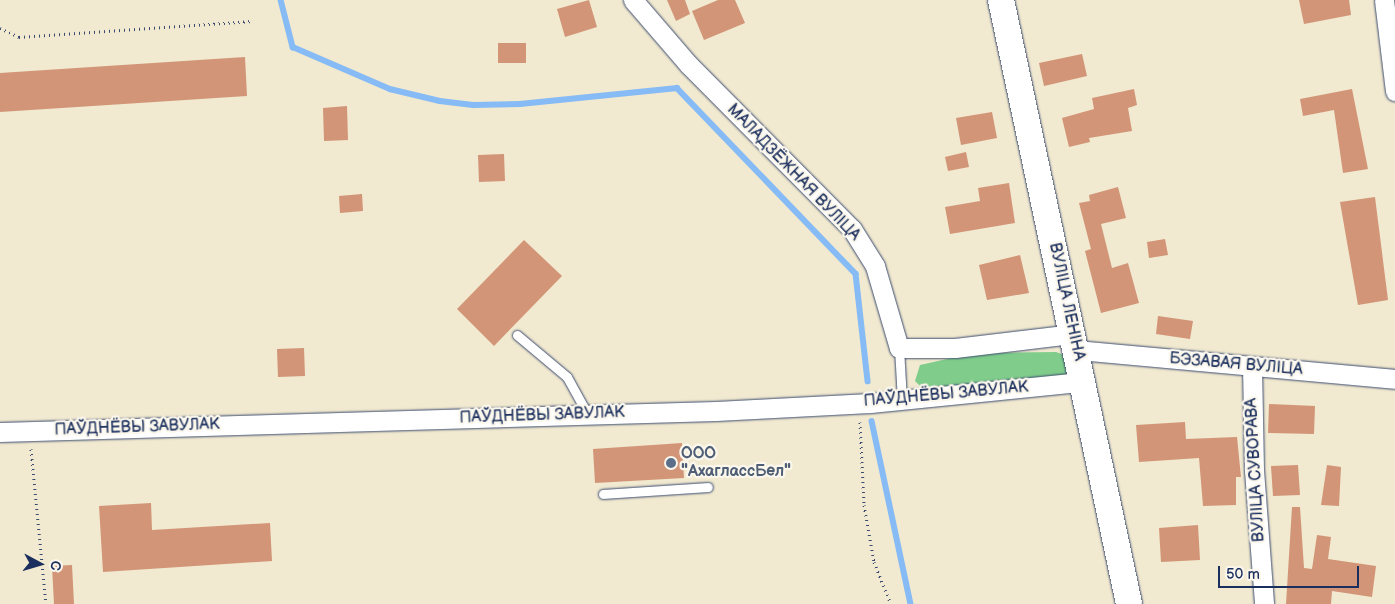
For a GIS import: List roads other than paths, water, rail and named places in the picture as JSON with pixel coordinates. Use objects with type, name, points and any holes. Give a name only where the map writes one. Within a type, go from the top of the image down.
[{"type":"street","name":"МАЛАДЗЁЖНАЯ ВУЛІЦА","points":[[633,0],[688,64],[852,229],[875,266],[899,348]]},
{"type":"street","name":"ВУЛІЦА ЛЕНІНА","points":[[1001,0],[1129,604]]},
{"type":"street","points":[[1384,0],[1395,83]]},
{"type":"street","points":[[899,348],[955,348],[1075,342]]},
{"type":"street","name":"БЭЗАВАЯ ВУЛІЦА","points":[[1075,342],[1252,366],[1395,379]]},
{"type":"street","name":"ВУЛІЦА СУВОРАВА","points":[[1252,366],[1254,470],[1264,604]]},
{"type":"street","name":"ПАЎДНЁВЫ ЗАВУЛАК","points":[[0,432],[588,415],[860,404],[1082,382]]},
{"type":"lane","points":[[517,336],[567,377],[588,415]]},
{"type":"lane","points":[[899,348],[902,400]]},
{"type":"lane","points":[[603,494],[708,487]]},
{"type":"waterway","points":[[281,0],[293,47],[390,89],[440,101],[473,105],[520,104],[677,88],[856,274],[868,381]]},
{"type":"waterway","points":[[872,421],[911,604]]},
{"type":"place","name":"ООО \"АхаглассБел\"","points":[[671,463]]}]
